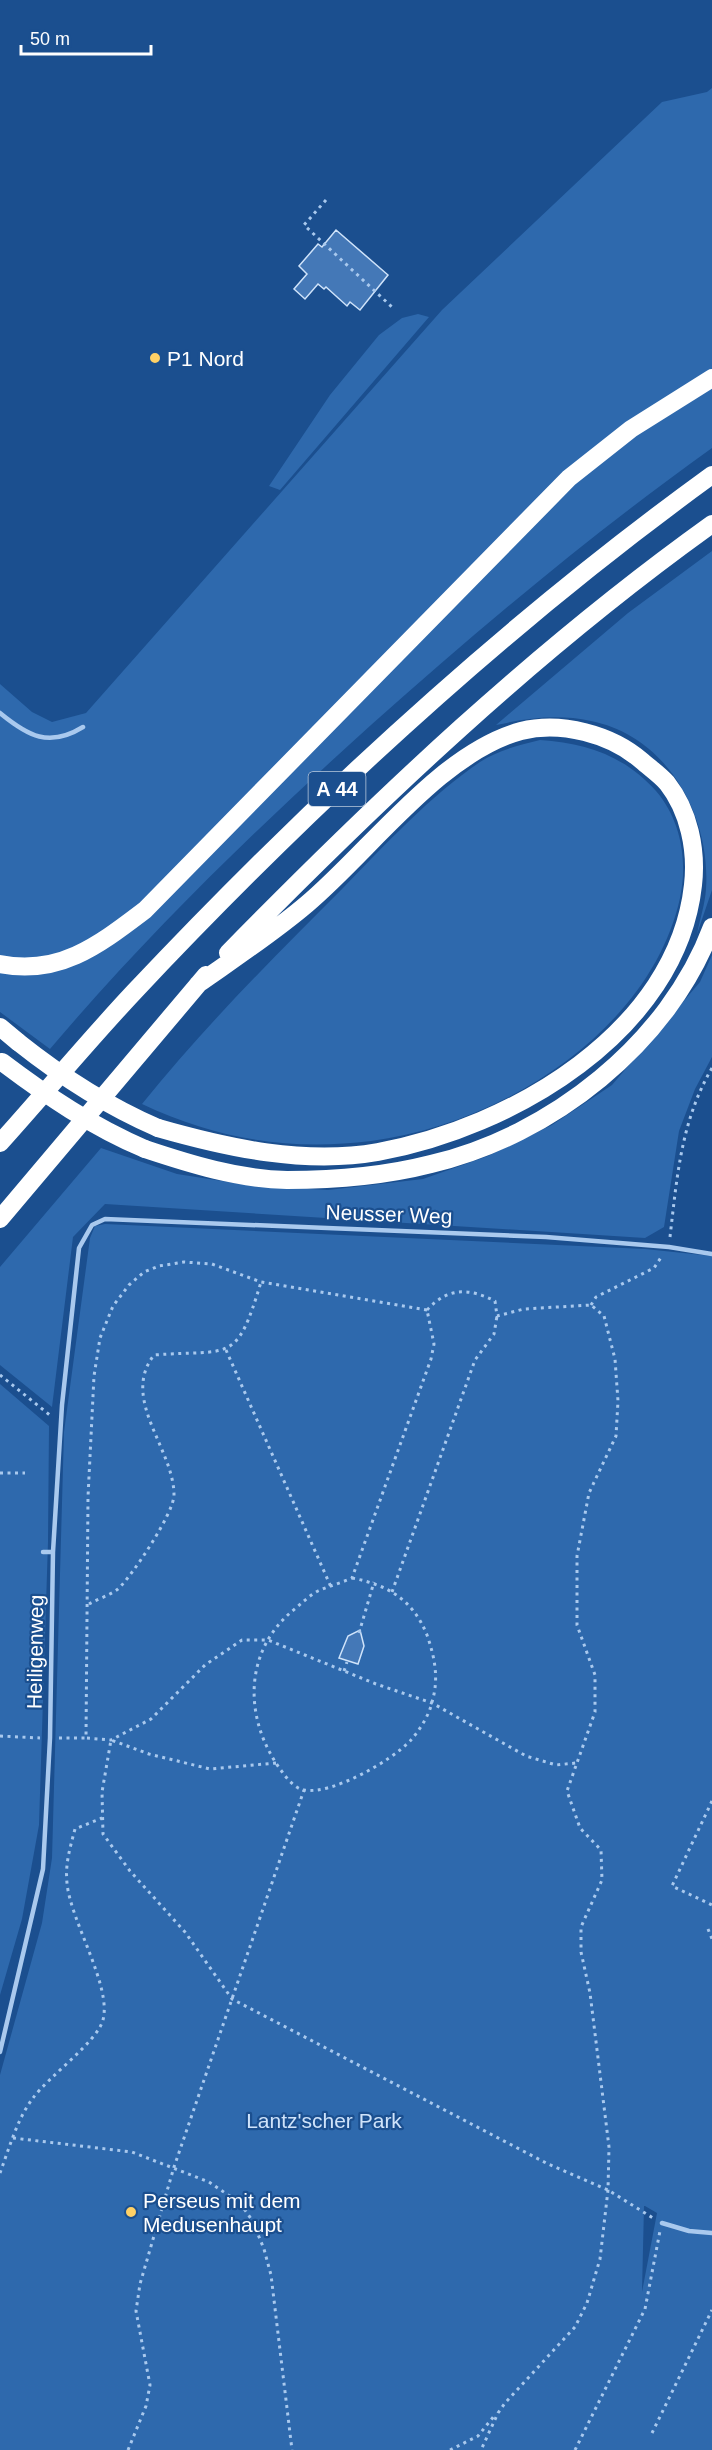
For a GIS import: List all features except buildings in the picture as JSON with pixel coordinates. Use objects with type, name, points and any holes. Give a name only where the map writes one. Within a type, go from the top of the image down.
[{"type":"highway","points":[[0,964],[16,967],[58,963],[98,946],[145,910],[569,478],[631,429],[712,378]]},
{"type":"highway","name":"A 44","points":[[0,1143],[133,993],[302,820],[476,660],[559,591],[712,475]]},
{"type":"highway","name":"A 44","points":[[0,1219],[198,984],[331,848],[502,690],[583,621],[712,524]]},
{"type":"highway","points":[[0,1027],[76,1086],[126,1114],[158,1128],[211,1143],[267,1153],[317,1155],[376,1152],[429,1139],[482,1122],[531,1097],[604,1045],[629,1019],[658,980],[679,942],[691,909],[694,875],[693,841],[683,813],[667,782],[632,752],[596,734],[557,728],[523,730],[486,745],[459,762],[404,810],[309,903],[198,984]]},
{"type":"highway","points":[[1,1061],[63,1106],[112,1135],[195,1166],[284,1180],[381,1174],[432,1164],[486,1146],[549,1114],[600,1078],[637,1048],[665,1014],[692,972],[712,927]]},
{"type":"lane","points":[[0,712],[20,730],[34,736],[61,737],[83,727]]},
{"type":"lane","name":"Neusser Weg","points":[[79,1248],[92,1225],[105,1219],[546,1237],[669,1247],[712,1254]]},
{"type":"lane","name":"Heiligenweg","points":[[0,2052],[43,1869],[50,1738],[53,1552],[61,1424],[79,1248]]},
{"type":"lane","points":[[44,1552],[53,1552]]},
{"type":"lane","points":[[662,2223],[689,2231],[712,2233]]},
{"type":"path","points":[[326,200],[304,225],[393,308]]},
{"type":"path","points":[[591,1305],[596,1297],[654,1268],[669,1247],[684,1134],[699,1091],[712,1068]]},
{"type":"path","points":[[86,1738],[89,1604],[88,1497],[94,1376],[100,1338],[113,1306],[144,1272],[176,1264],[212,1264],[261,1282],[427,1310]]},
{"type":"path","points":[[89,1604],[117,1589],[159,1535],[174,1496],[168,1467],[152,1432],[144,1395],[144,1369],[154,1355],[213,1354],[226,1350],[239,1338],[252,1314],[261,1282]]},
{"type":"path","points":[[392,1592],[475,1360],[494,1334],[497,1316],[495,1301],[479,1293],[465,1290],[452,1292],[437,1299],[427,1310]]},
{"type":"path","points":[[450,2450],[478,2436],[574,2327],[587,2303],[600,2259],[608,2190],[609,2147],[590,1993],[581,1952],[581,1927],[603,1880],[601,1850],[580,1828],[567,1791],[595,1712],[595,1675],[577,1625],[577,1556],[589,1493],[616,1436],[618,1401],[610,1337],[604,1316],[591,1305],[524,1309],[497,1316]]},
{"type":"path","points":[[352,1578],[431,1359],[434,1344],[427,1310]]},
{"type":"path","points":[[226,1350],[331,1587]]},
{"type":"path","points":[[0,1375],[61,1424]]},
{"type":"path","points":[[0,1473],[25,1473]]},
{"type":"path","points":[[352,1578],[374,1582],[392,1592],[419,1615],[430,1644],[436,1676],[432,1703],[419,1731],[395,1753],[346,1782],[304,1790],[293,1784],[276,1763],[261,1737],[252,1697],[255,1665],[282,1619],[316,1592],[352,1578]]},
{"type":"path","points":[[359,1633],[374,1582]]},
{"type":"path","points":[[111,1740],[151,1719],[206,1665],[242,1640],[268,1640],[432,1703],[526,1756],[556,1765],[577,1763]]},
{"type":"path","points":[[344,1671],[347,1662]]},
{"type":"path","points":[[0,1736],[111,1740],[149,1754],[210,1768],[276,1763]]},
{"type":"path","points":[[111,1740],[102,1792],[103,1834],[130,1871],[185,1932],[232,2000],[548,2164],[608,2190],[662,2223],[645,2309],[575,2450]]},
{"type":"path","points":[[128,2450],[146,2406],[150,2385],[136,2311],[140,2284],[174,2168],[304,1790]]},
{"type":"path","points":[[712,1802],[672,1886],[712,1905]]},
{"type":"path","points":[[0,2173],[31,2100],[47,2079],[91,2038],[103,2020],[102,1994],[67,1886],[67,1861],[75,1829],[102,1818]]},
{"type":"path","points":[[708,1929],[712,1939]]},
{"type":"path","points":[[13,2138],[132,2152],[209,2182],[240,2203],[252,2220],[264,2249],[270,2275],[292,2450]]},
{"type":"path","points":[[652,2433],[712,2310]]},
{"type":"path","points":[[481,2450],[505,2403]]},
{"type":"green space","points":[[712,88],[712,448],[624,513],[538,582],[371,725],[205,881],[126,963],[50,1049],[0,1012],[0,684],[32,712],[52,722],[86,713],[442,310],[662,102],[707,92]]},
{"type":"green space","points":[[418,314],[429,317],[280,490],[269,486],[330,395],[379,335],[402,318]]},
{"type":"green space","points":[[712,551],[712,890],[697,934],[706,889],[706,861],[701,834],[692,808],[679,783],[662,762],[642,743],[618,730],[591,721],[543,718],[496,725],[628,613]]},
{"type":"green space","points":[[540,740],[589,748],[618,760],[656,791],[665,802],[677,828],[683,856],[682,884],[680,898],[664,946],[638,990],[604,1029],[563,1063],[518,1092],[470,1115],[420,1131],[371,1141],[311,1144],[254,1139],[197,1126],[142,1104],[240,993],[426,805],[462,775],[494,754]]},
{"type":"green space","points":[[712,955],[712,1057],[695,1089],[679,1131],[664,1227],[645,1238],[105,1204],[73,1237],[52,1407],[0,1365],[0,1267],[101,1148],[177,1174],[254,1186],[328,1190],[423,1179],[488,1156],[552,1125],[612,1085],[700,982]]},
{"type":"green space","name":"Lantz'scher Park","points":[[105,1224],[645,1249],[712,1256],[712,2450],[0,2450],[0,2075],[42,1923],[52,1858],[64,1432],[90,1238],[95,1226]],"holes":[[[644,2206],[657,2213],[642,2292]]]},
{"type":"green space","points":[[0,1384],[49,1426],[48,1542],[39,1825],[22,1919],[0,1995]]},
{"type":"place","name":"P1 Nord","points":[[155,358]]},
{"type":"place","name":"Perseus mit dem Medusenhaupt","points":[[131,2212]]}]
